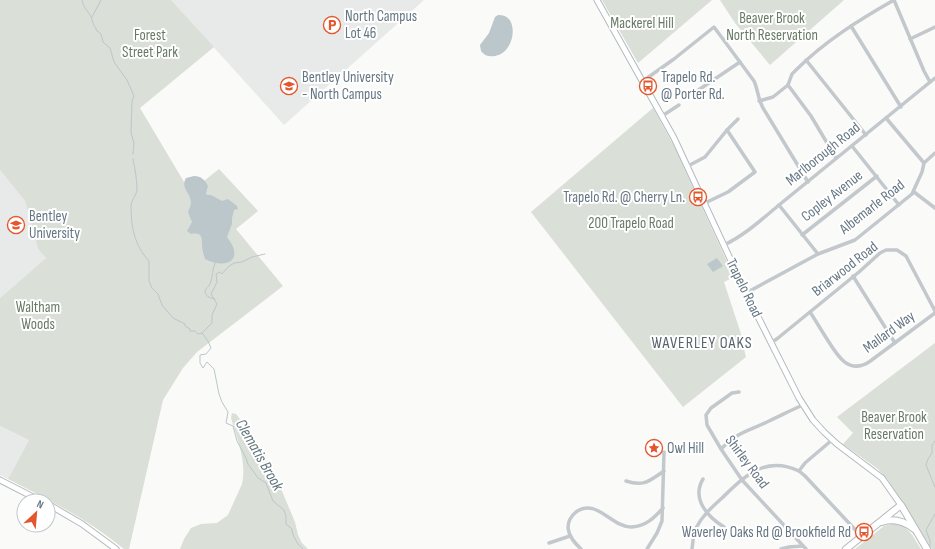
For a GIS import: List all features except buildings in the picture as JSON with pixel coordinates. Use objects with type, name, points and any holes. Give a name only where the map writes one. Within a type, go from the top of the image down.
[{"type":"main road","name":"Trapelo Road","points":[[597,0],[643,81],[688,166],[746,293],[803,404],[816,424],[832,440],[882,478],[927,549]]},
{"type":"main road","points":[[0,480],[25,493]]},
{"type":"main road","points":[[846,549],[900,505]]},
{"type":"main road","points":[[56,509],[82,524],[116,549]]},
{"type":"main road","points":[[875,525],[887,520],[900,521],[909,526],[919,535]]},
{"type":"street","points":[[759,101],[773,97],[788,85],[792,74],[806,60],[833,38],[894,0],[930,82]]},
{"type":"street","points":[[851,26],[901,107]]},
{"type":"street","points":[[643,81],[674,59],[714,27],[754,81],[759,101],[808,182]]},
{"type":"street","points":[[910,39],[935,27]]},
{"type":"street","points":[[806,60],[866,135]]},
{"type":"street","points":[[690,95],[740,62]]},
{"type":"street","name":"Marlborough Road","points":[[724,246],[745,234],[935,78]]},
{"type":"street","points":[[788,85],[816,125],[836,158]]},
{"type":"street","points":[[662,116],[679,105]]},
{"type":"street","points":[[886,118],[924,163],[935,153]]},
{"type":"street","points":[[688,166],[706,157],[727,130],[738,119]]},
{"type":"street","points":[[705,203],[728,192],[755,172],[727,130]]},
{"type":"street","points":[[852,146],[899,204]]},
{"type":"street","name":"Albemarle Road","points":[[746,293],[818,254],[855,240],[914,192],[924,163]]},
{"type":"street","name":"Copley Avenue","points":[[802,234],[877,176]]},
{"type":"street","points":[[914,192],[935,208]]},
{"type":"street","points":[[779,205],[818,254]]},
{"type":"street","name":"Briarwood Road","points":[[771,342],[810,312],[880,253],[886,250],[897,250],[909,259],[935,312]]},
{"type":"street","points":[[853,276],[895,343]]},
{"type":"street","name":"Mallard Way","points":[[810,312],[839,357],[850,365],[855,366],[864,365],[935,312]]},
{"type":"street","name":"Shirley Road","points":[[739,392],[732,393],[714,405],[706,415],[707,425],[742,480],[804,547]]},
{"type":"street","points":[[721,449],[735,436],[745,430],[766,422],[803,404]]},
{"type":"street","points":[[799,471],[805,463],[832,440]]},
{"type":"street","points":[[647,549],[660,527],[663,508],[664,452]]},
{"type":"street","points":[[692,549],[696,528],[706,513],[742,480],[759,468],[771,465],[783,466],[799,471],[862,537]]},
{"type":"street","points":[[626,481],[635,484],[643,484],[664,471]]},
{"type":"street","points":[[703,479],[699,486],[701,502],[706,513],[724,527]]},
{"type":"street","points":[[581,549],[570,536],[568,528],[570,519],[574,513],[581,509],[595,509],[602,512],[618,524],[629,527],[646,523],[663,508]]},
{"type":"street","points":[[549,543],[570,536]]},
{"type":"street","points":[[781,549],[789,547],[804,547]]},
{"type":"shaded area","name":"Bentley University - North Campus","points":[[171,0],[424,0],[284,125]]},
{"type":"shaded area","points":[[498,15],[505,16],[510,20],[513,34],[507,48],[502,53],[495,56],[489,56],[481,51],[480,45],[489,33],[495,17]]},
{"type":"shaded area","name":"Bentley University","points":[[0,170],[25,201],[38,249],[46,258],[0,298]]},
{"type":"shaded area","points":[[194,176],[201,178],[206,182],[208,186],[206,193],[207,195],[211,195],[222,201],[228,199],[237,206],[238,209],[234,210],[232,224],[227,237],[234,252],[234,257],[231,261],[220,263],[205,259],[202,249],[201,236],[199,234],[191,234],[187,231],[192,222],[188,212],[191,199],[185,188],[184,182],[186,178]]},
{"type":"shaded area","points":[[717,258],[723,266],[713,272],[707,264]]},
{"type":"shaded area","points":[[0,426],[29,440],[8,479],[0,475]]},
{"type":"green space","points":[[0,0],[171,0],[214,47],[140,108],[190,192],[219,169],[258,211],[236,229],[283,286],[197,352],[183,368],[163,400],[129,549],[124,549],[96,528],[56,504],[56,493],[35,493],[8,479],[29,440],[0,426],[0,298],[46,258],[38,249],[25,201],[0,170]]},
{"type":"green space","name":"Mackerel Hill","points":[[602,0],[712,0],[638,63]]},
{"type":"green space","name":"Beaver Brook North Reservation","points":[[720,0],[844,0],[770,65],[735,23]]},
{"type":"green space","name":"200 Trapelo Road","points":[[653,108],[674,146],[734,277],[724,282],[741,334],[746,357],[683,407],[531,212]]},
{"type":"green space","name":"Beaver Brook Reservation","points":[[935,343],[935,549],[932,549],[888,480],[878,469],[843,444],[853,433],[837,417]]},
{"type":"green space","points":[[232,413],[236,414],[246,427],[276,477],[295,522],[298,535],[302,543],[308,549],[180,549],[191,528],[201,524],[217,523],[228,515],[242,484],[242,459],[231,418]]},
{"type":"green space","points":[[895,523],[908,530],[921,549],[855,549],[884,526]]},
{"type":"waterway","name":"Clematis Brook","points":[[82,0],[96,30],[101,34],[103,42],[110,48],[114,62],[127,80],[134,96],[132,101],[131,133],[134,143],[133,154]]},
{"type":"waterway","points":[[92,17],[101,0]]},
{"type":"waterway","name":"Clematis Brook","points":[[133,159],[137,189],[131,206],[134,235],[144,255],[149,261],[149,281],[152,288],[158,294],[162,305],[173,318],[185,324],[190,331],[195,331],[198,334],[202,333],[208,341],[211,348],[206,354],[200,355],[200,363],[203,368],[207,362],[214,369],[219,394],[228,412],[226,423],[233,426],[237,441],[248,464],[258,478],[266,483],[273,501],[284,510],[286,524],[292,529],[293,535],[303,549]]},
{"type":"waterway","points":[[202,333],[212,323],[212,315],[217,304],[211,294],[217,282],[216,274],[220,272],[222,274],[234,263],[242,262],[252,257],[265,254]]},
{"type":"waterway","points":[[215,263],[211,281],[205,292],[210,298],[215,299]]},
{"type":"waterway","points":[[935,441],[932,445],[932,453],[926,465],[935,487]]},
{"type":"waterway","points":[[930,546],[930,541],[926,530],[935,514]]},
{"type":"place","name":"North Campus Lot 46","points":[[332,25]]},
{"type":"place","name":"Bentley University - North Campus","points":[[289,86]]},
{"type":"place","name":"Trapelo Rd. @ Porter Rd.","points":[[648,86]]},
{"type":"place","name":"Trapelo Rd. @ Cherry Ln.","points":[[698,197]]},
{"type":"place","name":"Bentley University","points":[[16,225]]},
{"type":"place","name":"Owl Hill","points":[[654,448]]},
{"type":"place","name":"Waverley Oaks Rd @ Brookfield Rd","points":[[864,532]]},
{"type":"district","name":"WAVERLEY OAKS","points":[[702,343]]},
{"type":"park label","name":"Forest Street Park","points":[[150,44]]},
{"type":"park label","name":"Waltham Woods","points":[[38,316]]}]
